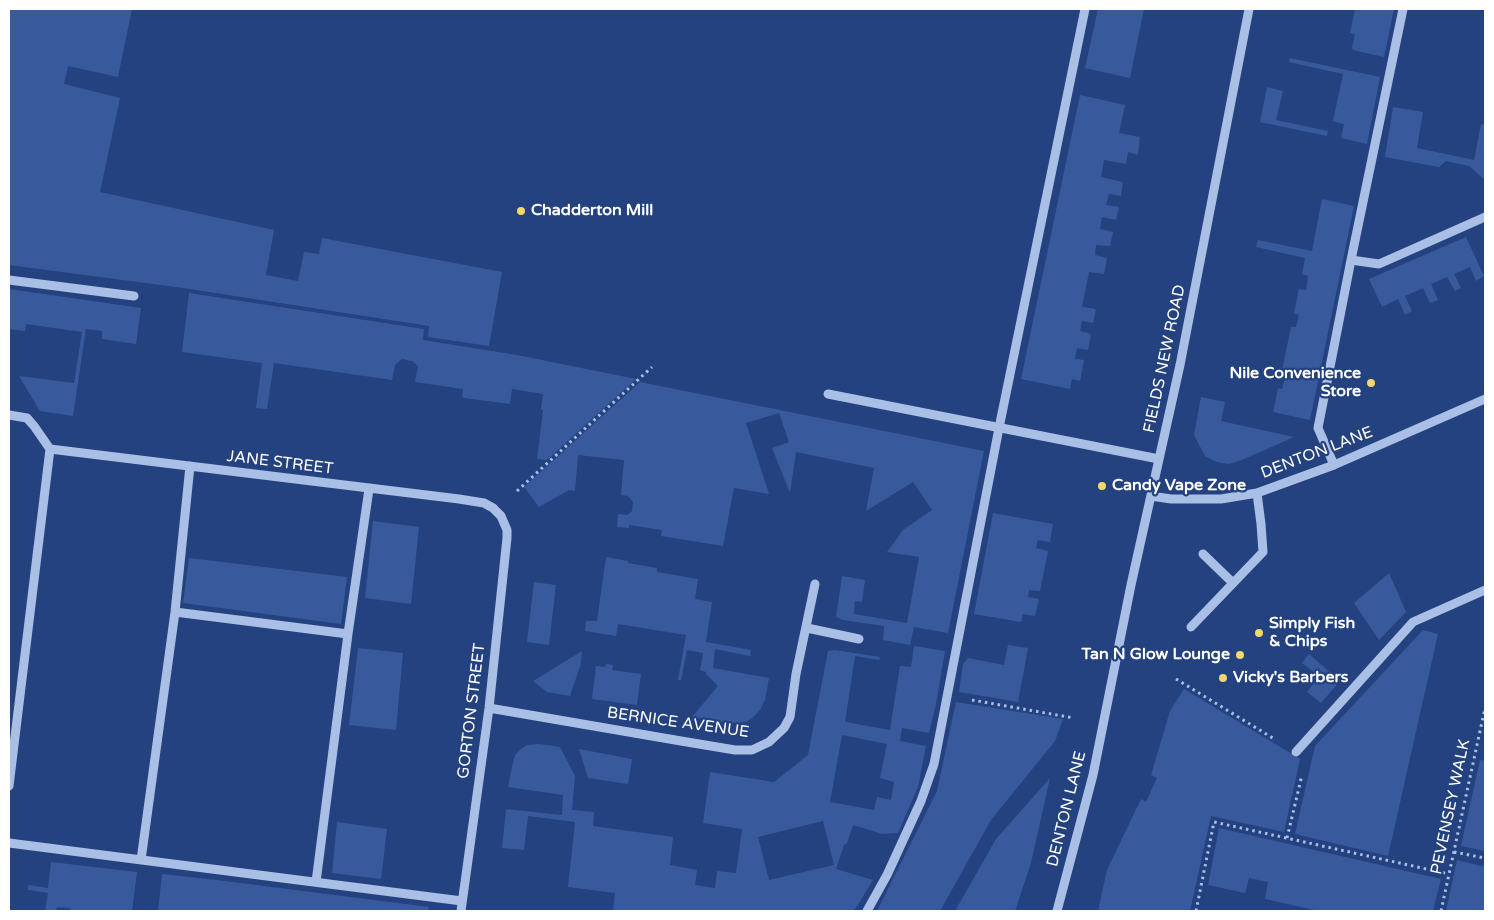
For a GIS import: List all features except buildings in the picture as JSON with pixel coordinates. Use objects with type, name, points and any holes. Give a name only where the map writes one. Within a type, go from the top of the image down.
[{"type":"street","points":[[867,911],[887,875],[921,801],[934,764],[999,428],[1085,9]]},
{"type":"street","name":"FIELDS NEW ROAD","points":[[1105,714],[1131,585],[1180,365],[1249,9]]},
{"type":"street","points":[[1334,465],[1318,428],[1403,9]]},
{"type":"street","points":[[1351,260],[1379,264],[1485,217]]},
{"type":"street","points":[[9,280],[134,296]]},
{"type":"street","points":[[828,394],[1159,458]]},
{"type":"street","name":"DENTON LANE","points":[[1151,496],[1171,499],[1220,498],[1257,493],[1334,465],[1485,399]]},
{"type":"street","points":[[9,415],[27,418],[50,449],[9,786]]},
{"type":"street","name":"JANE STREET","points":[[50,449],[484,503],[501,516]]},
{"type":"street","points":[[140,860],[175,612],[190,466]]},
{"type":"street","points":[[316,882],[369,489]]},
{"type":"street","points":[[1191,627],[1263,552],[1257,493]]},
{"type":"street","name":"GORTON STREET","points":[[461,911],[489,708],[507,538],[501,516]]},
{"type":"street","points":[[1203,554],[1233,583]]},
{"type":"street","name":"BERNICE AVENUE","points":[[489,708],[690,743],[735,750],[752,750],[769,742],[784,728],[790,716],[796,674],[815,584]]},
{"type":"street","points":[[1296,752],[1413,622],[1485,590]]},
{"type":"street","points":[[175,612],[348,634]]},
{"type":"street","points":[[807,628],[859,639]]},
{"type":"street","name":"DENTON LANE","points":[[1057,911],[1092,775],[1105,714]]},
{"type":"street","points":[[9,843],[462,901]]},
{"type":"path","points":[[516,491],[652,366]]},
{"type":"path","points":[[1176,679],[1305,759],[1287,838]]},
{"type":"path","points":[[947,696],[1074,718]]},
{"type":"path","name":"PEVENSEY WALK","points":[[1441,911],[1485,708]]},
{"type":"path","points":[[1196,911],[1214,822],[1449,874]]},
{"type":"path","points":[[1454,852],[1485,858]]},
{"type":"shaded area","points":[[9,9],[132,9],[118,77],[68,66],[64,84],[120,98],[100,192],[274,230],[266,275],[298,281],[304,252],[319,254],[322,238],[502,272],[489,346],[428,337],[429,326],[183,288],[9,265]]},
{"type":"shaded area","points":[[1098,9],[1144,9],[1130,78],[1085,68]]},
{"type":"shaded area","points":[[1355,9],[1394,9],[1384,57],[1353,50],[1355,34],[1350,33]]},
{"type":"shaded area","points":[[1290,58],[1380,77],[1367,144],[1341,138],[1344,124],[1333,121],[1343,74],[1289,62]]},
{"type":"shaded area","points":[[1267,87],[1283,91],[1276,120],[1328,131],[1327,136],[1260,122]]},
{"type":"shaded area","points":[[1080,95],[1125,105],[1119,133],[1140,137],[1138,155],[1128,152],[1126,164],[1104,160],[1101,177],[1123,182],[1121,196],[1109,194],[1106,205],[1119,207],[1116,220],[1102,217],[1100,229],[1113,232],[1110,246],[1096,245],[1095,255],[1107,258],[1104,274],[1089,272],[1082,307],[1096,309],[1093,323],[1082,321],[1080,331],[1091,334],[1088,350],[1077,348],[1075,359],[1084,360],[1080,381],[1072,379],[1070,389],[1021,379]]},
{"type":"shaded area","points":[[1393,107],[1423,112],[1417,148],[1474,160],[1481,124],[1485,125],[1485,180],[1469,166],[1446,161],[1439,167],[1385,157]]},
{"type":"shaded area","points":[[1322,199],[1354,206],[1310,420],[1273,412],[1278,388],[1282,389],[1285,377],[1281,375],[1291,327],[1296,327],[1299,315],[1294,313],[1299,289],[1306,290],[1308,276],[1302,274],[1305,258],[1256,247],[1258,240],[1312,251]]},
{"type":"shaded area","points":[[1466,237],[1484,276],[1476,281],[1470,267],[1454,274],[1461,288],[1455,291],[1447,277],[1431,284],[1438,300],[1430,303],[1423,288],[1405,296],[1412,311],[1405,315],[1398,299],[1382,307],[1369,279]]},
{"type":"shaded area","points":[[9,289],[141,308],[136,344],[102,339],[102,331],[86,329],[73,416],[40,411],[19,376],[74,383],[82,332],[26,324],[25,331],[9,329]]},
{"type":"shaded area","points":[[189,293],[424,329],[423,340],[517,355],[636,379],[547,460],[537,459],[543,394],[512,389],[510,404],[464,398],[462,397],[463,389],[415,382],[418,366],[412,361],[402,359],[395,365],[392,380],[274,363],[267,409],[256,408],[262,363],[182,352]]},
{"type":"shaded area","points":[[640,382],[984,451],[948,633],[914,627],[910,645],[883,640],[884,626],[843,620],[836,617],[842,576],[865,580],[862,602],[855,601],[854,614],[907,623],[919,557],[887,552],[903,530],[932,510],[913,482],[866,511],[874,468],[796,452],[790,493],[772,448],[789,442],[779,413],[746,423],[769,494],[734,488],[723,546],[661,536],[662,530],[629,525],[629,528],[617,527],[618,514],[627,515],[632,511],[633,502],[628,496],[621,495],[624,460],[578,455],[575,491],[569,490],[539,507],[524,487]]},
{"type":"shaded area","points":[[1201,397],[1225,402],[1221,421],[1294,437],[1242,460],[1229,464],[1216,462],[1205,456],[1194,435]]},
{"type":"shaded area","points":[[993,513],[1053,524],[1050,542],[1038,540],[1036,548],[1048,551],[1040,591],[1029,590],[1028,597],[1039,599],[1035,616],[1023,614],[1021,622],[974,614]]},
{"type":"shaded area","points":[[373,521],[419,527],[411,604],[365,598]]},
{"type":"shaded area","points":[[606,557],[657,568],[657,572],[698,579],[695,599],[712,602],[706,642],[751,650],[750,656],[715,649],[713,668],[769,678],[765,700],[760,710],[752,718],[746,722],[733,723],[692,717],[718,686],[706,672],[700,670],[703,653],[687,650],[681,680],[678,680],[686,635],[618,624],[616,636],[585,631],[586,621],[597,621]]},
{"type":"shaded area","points":[[189,558],[347,577],[341,624],[183,603]]},
{"type":"shaded area","points":[[1389,573],[1406,612],[1379,640],[1354,603]]},
{"type":"shaded area","points":[[534,582],[556,585],[549,645],[527,642]]},
{"type":"shaded area","points":[[1423,630],[1438,634],[1388,856],[1295,834],[1315,746]]},
{"type":"shaded area","points":[[1008,645],[1028,648],[1018,702],[959,692],[963,664],[968,658],[1004,665]]},
{"type":"shaded area","points":[[914,646],[945,651],[929,733],[902,728],[900,741],[926,746],[918,787],[898,833],[882,834],[853,825],[847,843],[844,845],[836,869],[873,880],[854,911],[613,911],[615,893],[568,887],[575,822],[528,816],[524,850],[502,848],[506,809],[562,815],[563,795],[508,787],[515,755],[521,749],[527,745],[539,744],[560,747],[575,776],[572,810],[594,812],[593,826],[673,837],[670,865],[697,870],[695,885],[715,888],[717,871],[736,873],[742,829],[703,823],[710,772],[774,782],[808,755],[828,651],[835,650],[880,657],[879,660],[855,656],[845,722],[890,730],[900,666],[911,667]],"holes":[[[842,735],[887,744],[880,778],[894,782],[891,800],[877,797],[874,810],[830,802]],[[823,821],[834,865],[769,880],[758,837]]]},
{"type":"shaded area","points":[[358,648],[403,653],[396,730],[349,725]]},
{"type":"shaded area","points":[[582,651],[581,663],[570,696],[547,692],[533,681]]},
{"type":"shaded area","points":[[1309,654],[1340,681],[1321,703],[1307,692],[1319,676],[1302,663]]},
{"type":"shaded area","points":[[606,664],[613,665],[612,670],[641,674],[637,705],[592,699],[596,666],[605,667]]},
{"type":"shaded area","points":[[1184,689],[1300,759],[1284,832],[1211,816],[1190,911],[1098,911],[1107,870],[1141,799],[1146,802],[1157,778],[1151,775],[1170,711]]},
{"type":"shaded area","points":[[956,702],[1063,719],[1055,741],[991,820],[940,911],[877,911],[937,791]]},
{"type":"shaded area","points":[[579,749],[632,759],[628,784],[588,778]]},
{"type":"shaded area","points":[[1480,760],[1485,761],[1485,851],[1461,846]]},
{"type":"shaded area","points":[[1050,778],[1031,863],[1015,911],[955,911],[996,839]]},
{"type":"shaded area","points":[[337,822],[387,829],[381,879],[332,873]]},
{"type":"shaded area","points":[[1219,828],[1441,879],[1433,911],[1319,911],[1265,899],[1268,882],[1249,878],[1245,893],[1208,885]]},
{"type":"shaded area","points":[[1457,860],[1485,867],[1485,911],[1446,911]]},
{"type":"shaded area","points":[[51,862],[137,872],[132,911],[70,911],[70,908],[57,907],[56,911],[45,911],[48,893],[28,890],[28,885],[48,888]]},
{"type":"shaded area","points":[[162,874],[429,907],[428,911],[158,911]]},
{"type":"place","name":"Chadderton Mill","points":[[521,211]]},
{"type":"place","name":"Nile Convenience Store","points":[[1371,383]]},
{"type":"place","name":"Candy Vape Zone","points":[[1102,486]]},
{"type":"place","name":"Simply Fish & Chips","points":[[1259,633]]},
{"type":"place","name":"Tan N Glow Lounge","points":[[1240,655]]},
{"type":"place","name":"Vicky's Barbers","points":[[1223,678]]}]
